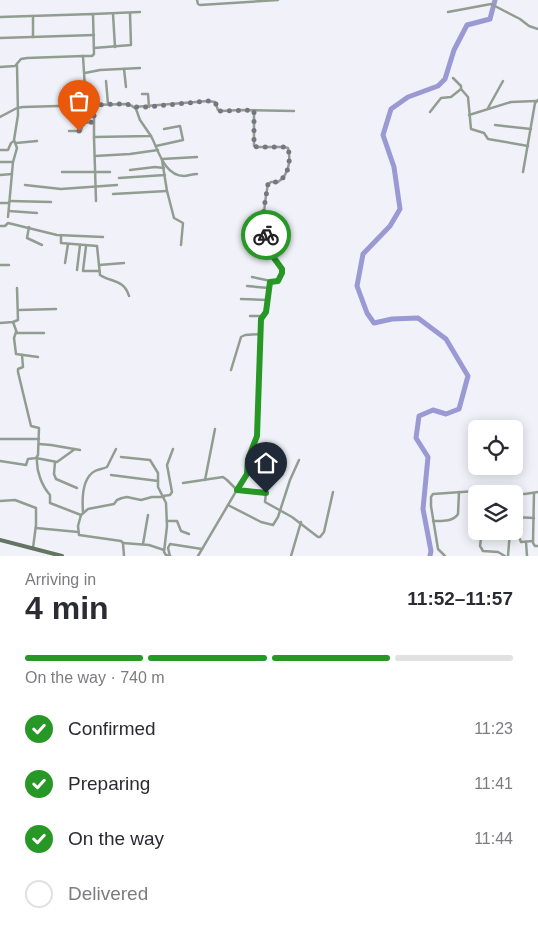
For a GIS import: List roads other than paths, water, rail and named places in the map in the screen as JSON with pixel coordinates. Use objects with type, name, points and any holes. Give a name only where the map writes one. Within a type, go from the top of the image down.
[{"type":"main road","points":[[0,540],[62,556]]},
{"type":"street","points":[[197,0],[200,5],[278,0]]},
{"type":"street","points":[[448,12],[491,4],[510,13],[529,26],[538,29]]},
{"type":"street","points":[[0,17],[130,14],[140,12]]},
{"type":"street","points":[[8,217],[13,162],[17,148],[15,142],[18,118],[17,65],[21,59],[27,58],[94,55],[93,14]]},
{"type":"street","points":[[113,14],[115,47]]},
{"type":"street","points":[[94,48],[131,45],[130,14]]},
{"type":"street","points":[[33,16],[33,37]]},
{"type":"street","points":[[0,38],[94,35]]},
{"type":"street","points":[[83,56],[86,105]]},
{"type":"street","points":[[0,66],[17,65]]},
{"type":"street","points":[[85,74],[98,71],[140,68]]},
{"type":"street","points":[[124,69],[126,87]]},
{"type":"street","points":[[453,78],[462,86],[461,89],[468,97],[470,128],[484,133],[488,139],[528,146]]},
{"type":"street","points":[[106,81],[108,104]]},
{"type":"street","points":[[488,108],[503,81]]},
{"type":"street","points":[[430,112],[441,98],[451,97],[461,89]]},
{"type":"street","points":[[142,94],[148,94],[150,107]]},
{"type":"street","points":[[0,117],[17,108],[108,104],[150,107],[199,101],[215,102],[219,111],[294,111]]},
{"type":"street","points":[[468,115],[516,101],[537,101],[523,172]]},
{"type":"street","points":[[94,105],[96,201]]},
{"type":"street","points":[[134,107],[162,160],[174,218],[183,223],[181,246]]},
{"type":"street","points":[[252,277],[278,281],[282,272],[274,258],[265,233],[263,221],[269,183],[278,182],[283,179],[289,165],[288,148],[254,146],[254,110]]},
{"type":"street","points":[[69,131],[81,131],[83,123],[94,122]]},
{"type":"street","points":[[495,125],[531,129]]},
{"type":"street","points":[[532,125],[538,126]]},
{"type":"street","points":[[156,146],[183,140],[180,126],[164,129]]},
{"type":"street","points":[[94,137],[151,136]]},
{"type":"street","points":[[0,150],[8,150],[11,143],[15,142],[37,141]]},
{"type":"street","points":[[95,156],[158,150]]},
{"type":"street","points":[[162,160],[197,157]]},
{"type":"street","points":[[162,160],[176,174],[184,176],[196,174]]},
{"type":"street","points":[[0,162],[13,162]]},
{"type":"street","points":[[130,170],[155,167],[164,168]]},
{"type":"street","points":[[62,172],[110,172]]},
{"type":"street","points":[[0,175],[12,174]]},
{"type":"street","points":[[119,178],[164,175]]},
{"type":"street","points":[[25,185],[61,189],[117,186]]},
{"type":"street","points":[[113,194],[167,191]]},
{"type":"street","points":[[0,203],[51,202]]},
{"type":"street","points":[[8,211],[37,213]]},
{"type":"street","points":[[0,226],[5,226],[8,223],[60,235],[103,237]]},
{"type":"street","points":[[29,227],[27,238],[42,245]]},
{"type":"street","points":[[60,235],[60,243],[98,246],[100,277],[113,279],[126,289],[129,296]]},
{"type":"street","points":[[65,263],[68,244]]},
{"type":"street","points":[[77,270],[80,245]]},
{"type":"street","points":[[86,246],[83,271],[99,271]]},
{"type":"street","points":[[99,265],[124,263]]},
{"type":"street","points":[[0,265],[8,265]]},
{"type":"street","points":[[198,556],[247,474],[248,459],[257,436],[261,319],[266,312],[271,281]]},
{"type":"street","points":[[247,286],[269,288]]},
{"type":"street","points":[[0,323],[18,320],[17,288]]},
{"type":"street","points":[[241,299],[268,300]]},
{"type":"street","points":[[19,310],[56,309]]},
{"type":"street","points":[[250,316],[263,316]]},
{"type":"street","points":[[13,322],[16,332],[14,336],[16,353],[18,355],[38,357]]},
{"type":"street","points":[[16,332],[44,333]]},
{"type":"street","points":[[231,370],[241,337],[261,334]]},
{"type":"street","points":[[22,355],[23,366],[18,369],[18,372],[31,426],[39,428],[38,455],[36,458],[37,470],[44,489],[50,496],[50,503],[82,514]]},
{"type":"street","points":[[205,480],[215,429]]},
{"type":"street","points":[[0,439],[39,439]]},
{"type":"street","points":[[39,444],[80,450]]},
{"type":"street","points":[[78,532],[83,496],[88,480],[94,472],[107,467],[116,448]]},
{"type":"street","points":[[0,461],[24,466],[28,459],[36,458],[55,462],[75,449]]},
{"type":"street","points":[[82,514],[88,509],[114,504],[117,500],[125,497],[142,500],[170,495],[172,492],[167,465],[173,449]]},
{"type":"street","points":[[270,455],[266,504],[301,522],[314,535],[320,537],[324,532],[333,492]]},
{"type":"street","points":[[121,457],[152,461],[158,473],[158,487],[166,503],[167,521],[164,550],[165,554],[170,556]]},
{"type":"street","points":[[228,505],[255,519],[271,525],[275,524],[299,460]]},
{"type":"street","points":[[55,462],[56,479],[77,488]]},
{"type":"street","points":[[112,475],[158,481]]},
{"type":"street","points":[[183,483],[223,477],[237,490],[266,492]]},
{"type":"street","points":[[433,521],[450,520],[457,517],[459,492]]},
{"type":"street","points":[[444,556],[438,549],[430,501],[433,494],[468,492]]},
{"type":"street","points":[[523,494],[536,492],[533,541],[538,546]]},
{"type":"street","points":[[0,501],[15,500],[36,508],[33,548]]},
{"type":"street","points":[[534,511],[538,512]]},
{"type":"street","points":[[143,544],[148,514]]},
{"type":"street","points":[[523,517],[534,518]]},
{"type":"street","points":[[167,521],[178,521],[182,533],[189,534]]},
{"type":"street","points":[[291,556],[301,522]]},
{"type":"street","points":[[36,528],[78,532],[81,536],[119,540],[123,543],[143,544],[164,550]]},
{"type":"street","points":[[481,540],[480,546],[484,551],[484,556]]},
{"type":"street","points":[[484,551],[498,552],[507,556],[509,540]]},
{"type":"street","points":[[520,540],[521,542],[533,541]]},
{"type":"street","points":[[526,542],[527,556]]},
{"type":"street","points":[[123,543],[124,556]]},
{"type":"street","points":[[170,556],[168,548],[170,544],[203,548]]},
{"type":"waterway","points":[[430,556],[431,551],[423,509],[428,457],[416,438],[419,416],[433,410],[446,414],[459,409],[468,376],[446,339],[418,318],[392,319],[374,323],[367,313],[357,286],[363,254],[390,226],[400,209],[394,167],[383,135],[391,109],[408,97],[438,86],[445,79],[454,50],[467,25],[490,19],[495,0]]}]
